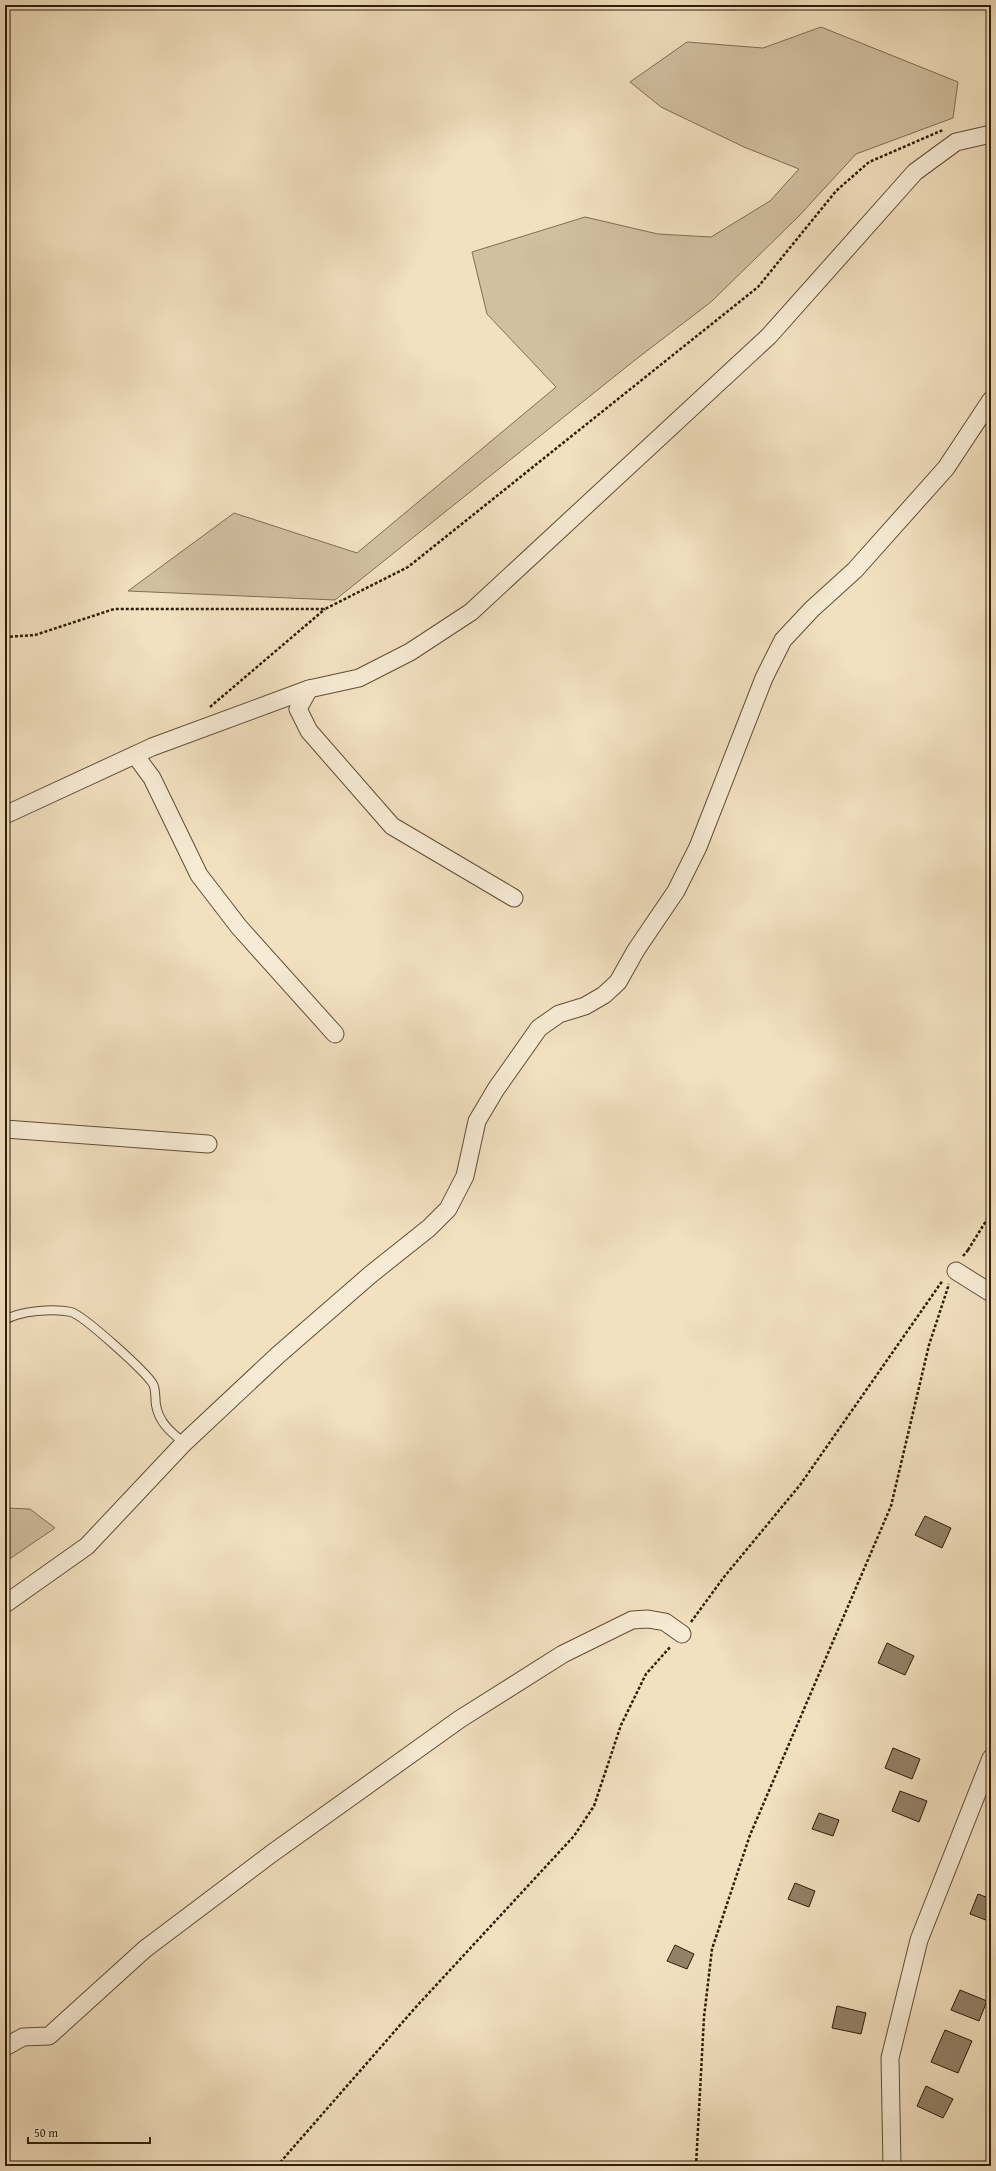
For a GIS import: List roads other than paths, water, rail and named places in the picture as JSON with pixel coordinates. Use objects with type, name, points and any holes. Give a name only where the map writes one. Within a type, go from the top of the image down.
[{"type":"street","points":[[5,815],[135,755],[308,689],[359,678],[410,652],[470,612],[770,336],[915,172],[956,142],[991,134]]},
{"type":"street","points":[[5,1604],[87,1546],[184,1443],[278,1356],[370,1275],[429,1228],[448,1209],[465,1176],[477,1121],[539,1028],[559,1014],[585,1006],[598,999],[618,982],[636,950],[676,891],[698,847],[764,678],[783,640],[812,609],[855,570],[946,468],[991,400]]},
{"type":"street","points":[[308,689],[298,709],[309,731],[392,826],[514,898]]},
{"type":"street","points":[[135,755],[152,778],[199,875],[238,927],[335,1034]]},
{"type":"street","points":[[5,1129],[208,1144]]},
{"type":"street","points":[[953,1270],[991,1293]]},
{"type":"street","points":[[5,2047],[23,2037],[49,2036],[145,1950],[271,1854],[460,1719],[563,1654],[632,1620],[648,1619],[665,1622],[682,1634]]},
{"type":"street","points":[[892,2166],[890,2058],[920,1940],[991,1758]]},
{"type":"lane","points":[[5,1320],[12,1315],[46,1311],[72,1312],[103,1335],[135,1364],[154,1385],[156,1407],[164,1426],[184,1443]]}]
